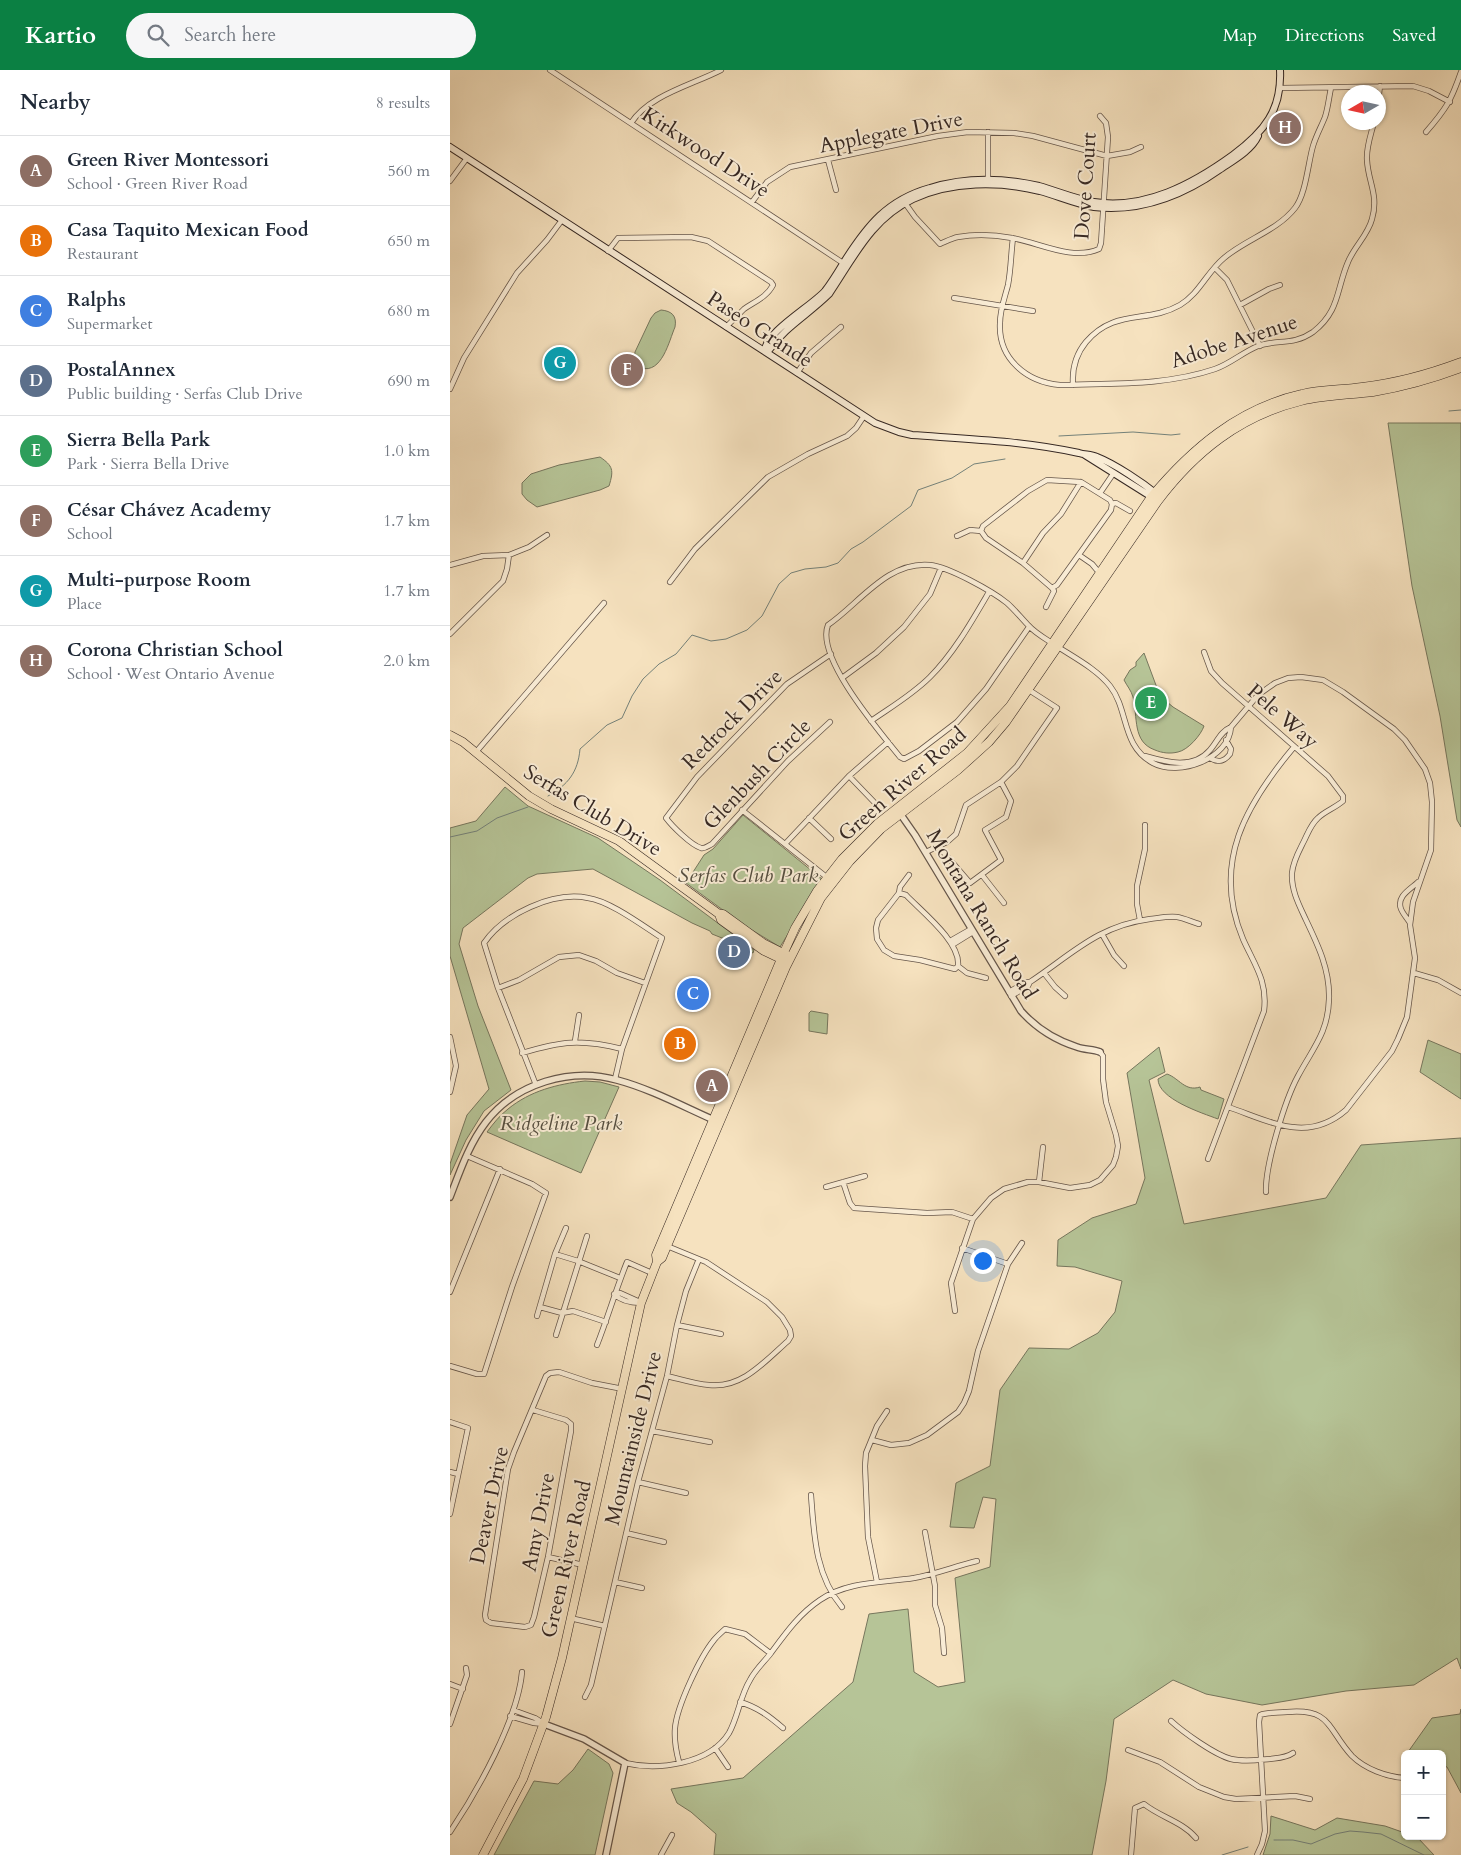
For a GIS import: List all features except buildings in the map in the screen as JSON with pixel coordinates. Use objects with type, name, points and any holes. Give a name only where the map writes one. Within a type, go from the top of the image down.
[{"type":"main road","points":[[765,352],[769,350],[786,329],[829,294],[846,263],[877,223],[904,201],[930,188],[943,184],[988,182],[1040,186],[1103,205],[1133,202],[1160,195],[1207,173],[1258,136],[1270,118],[1280,88],[1280,70]]},
{"type":"main road","name":"Paseo Grande","points":[[450,147],[797,373],[864,416],[885,427],[912,435],[1030,445],[1089,454],[1103,460],[1156,497]]},
{"type":"main road","points":[[1156,497],[1178,465],[1209,438],[1244,416],[1301,394],[1360,388],[1401,381],[1461,362]]},
{"type":"main road","points":[[1156,497],[1204,450],[1239,426],[1274,410],[1302,401],[1374,392],[1407,385],[1461,368]]},
{"type":"main road","name":"Paseo Grande","points":[[1084,454],[1113,474],[1156,497]]},
{"type":"main road","name":"Green River Road","points":[[899,811],[958,770],[989,742],[1006,722],[1029,690],[1101,571],[1156,497]]},
{"type":"main road","name":"Green River Road","points":[[483,1855],[523,1779],[544,1724],[557,1677],[642,1303],[652,1273],[657,1262],[662,1258],[691,1183],[786,958],[816,908],[830,879],[899,811],[981,740],[1010,706],[1055,645],[1080,616],[1156,497]]},
{"type":"main road","points":[[1080,616],[1102,576],[1101,571]]},
{"type":"main road","name":"Serfas Club Drive","points":[[450,734],[476,752],[529,796],[619,841],[718,914],[723,914],[786,958]]},
{"type":"main road","name":"Green River Road","points":[[657,1262],[656,1255],[665,1234],[691,1183]]},
{"type":"main road","points":[[665,1234],[667,1246]]},
{"type":"street","name":"Kirkwood Drive","points":[[550,70],[846,263]]},
{"type":"street","points":[[631,123],[637,113],[651,103],[721,70]]},
{"type":"street","points":[[1426,132],[1444,112],[1450,102],[1461,72]]},
{"type":"street","points":[[1386,86],[1413,86],[1429,91],[1450,102]]},
{"type":"street","points":[[1280,88],[1341,88]]},
{"type":"street","points":[[1073,385],[1078,354],[1083,345],[1096,332],[1118,320],[1164,312],[1179,305],[1194,293],[1224,258],[1284,219],[1296,207],[1301,195],[1313,144],[1325,115],[1331,88]]},
{"type":"street","name":"Dove Court","points":[[904,201],[915,217],[940,244],[958,237],[987,235],[1013,238],[1065,252],[1091,252],[1099,249],[1108,137],[1106,124],[1100,116]]},
{"type":"street","name":"Adobe Avenue","points":[[1013,238],[1008,285],[999,324],[1005,350],[1016,367],[1033,379],[1060,385],[1148,382],[1175,380],[1216,369],[1260,346],[1292,342],[1303,338],[1321,324],[1336,303],[1348,260],[1367,231],[1374,210],[1374,189],[1367,162],[1372,130]]},
{"type":"street","name":"Applegate Drive","points":[[752,202],[767,182],[790,167],[938,136],[968,132],[1033,136],[1107,156]]},
{"type":"street","points":[[988,132],[988,182]]},
{"type":"street","points":[[1107,156],[1130,152],[1141,147]]},
{"type":"street","points":[[450,181],[467,158]]},
{"type":"street","points":[[828,160],[836,190]]},
{"type":"street","points":[[450,389],[464,358],[517,273],[548,240],[562,220]]},
{"type":"street","points":[[608,251],[618,238],[699,238],[716,246],[771,282],[773,285],[771,289],[726,327]]},
{"type":"street","points":[[1216,268],[1227,280],[1260,346]]},
{"type":"street","points":[[1240,305],[1280,285]]},
{"type":"street","points":[[954,298],[1033,311]]},
{"type":"street","points":[[797,373],[811,354],[840,327]]},
{"type":"street","points":[[670,582],[695,549],[768,477],[847,436],[864,416]]},
{"type":"street","points":[[1100,493],[1113,474]]},
{"type":"street","points":[[981,531],[983,526],[1040,482],[1052,479],[1081,482],[1110,500],[1112,504]]},
{"type":"street","points":[[1023,563],[1043,533],[1061,514],[1081,482]]},
{"type":"street","points":[[1112,504],[1116,503],[1130,511]]},
{"type":"street","points":[[1052,588],[1057,585],[1079,555],[1110,510],[1112,504]]},
{"type":"street","points":[[957,536],[970,530],[981,531],[986,538],[1023,563],[1052,588],[1054,592],[1046,607]]},
{"type":"street","points":[[450,565],[482,556],[509,555],[529,547],[547,535]]},
{"type":"street","points":[[450,634],[503,581],[508,569],[509,555]]},
{"type":"street","points":[[1079,555],[1092,564]]},
{"type":"street","points":[[1029,627],[986,689],[957,722],[920,751],[904,759],[871,721],[842,678],[831,654],[826,635],[828,624],[879,582],[912,566],[930,565],[941,568],[989,592],[1008,604],[1029,627],[1101,677],[1110,685],[1118,701],[1128,735],[1138,750],[1151,762],[1160,766],[1176,768],[1192,766],[1210,758],[1222,747],[1231,727],[1258,695],[1275,683],[1295,678],[1313,678],[1332,684],[1394,729],[1405,740],[1425,769],[1432,802],[1431,850],[1413,902],[1410,925],[1415,958],[1414,973],[1407,1017],[1398,1039],[1346,1110],[1332,1121],[1302,1129],[1280,1125],[1228,1107]]},
{"type":"street","points":[[842,678],[876,654],[904,627],[930,594],[941,568]]},
{"type":"street","points":[[871,721],[895,706],[930,677],[956,645],[989,592]]},
{"type":"street","points":[[476,752],[604,603]]},
{"type":"street","name":"Pele Way","points":[[1204,652],[1211,670],[1222,683],[1328,776],[1343,796],[1343,801],[1317,819],[1311,827],[1294,862],[1293,886],[1296,898],[1325,964],[1329,982],[1329,1000],[1322,1036],[1298,1077],[1280,1125]]},
{"type":"street","name":"Redrock Drive","points":[[705,848],[699,847],[672,826],[666,818],[697,776],[787,684],[831,654]]},
{"type":"street","points":[[926,852],[947,842],[956,834],[966,805],[1001,782],[1017,766],[1057,708],[1029,690]]},
{"type":"street","name":"Glenbush Circle","points":[[705,848],[712,844],[788,761],[830,722]]},
{"type":"street","points":[[1144,755],[1169,763],[1192,761],[1211,749],[1214,742],[1220,738],[1225,729],[1231,727]]},
{"type":"street","points":[[1210,758],[1220,761],[1226,759],[1230,754],[1231,749],[1226,740],[1220,738]]},
{"type":"street","points":[[785,844],[849,776],[888,742]]},
{"type":"street","points":[[1208,1159],[1264,1011],[1266,998],[1259,972],[1235,915],[1231,884],[1234,854],[1242,825],[1262,787],[1294,747]]},
{"type":"street","points":[[849,776],[874,802]]},
{"type":"street","points":[[938,846],[970,883],[1001,860],[985,830],[1006,817],[1011,801],[1001,782]]},
{"type":"street","points":[[742,810],[830,879]]},
{"type":"street","name":"Montana Ranch Road","points":[[899,811],[926,852],[1021,1012],[1040,1030],[1066,1043],[1100,1052]]},
{"type":"street","points":[[809,818],[831,839]]},
{"type":"street","points":[[1140,920],[1137,904],[1137,886],[1145,849],[1145,825]]},
{"type":"street","points":[[909,875],[878,920],[876,928],[877,938],[884,950],[894,956],[920,960],[955,969],[958,966]]},
{"type":"street","points":[[982,875],[1004,903]]},
{"type":"street","points":[[1410,925],[1400,908],[1400,901],[1406,892],[1419,881]]},
{"type":"street","points":[[899,892],[906,895],[951,943],[959,958],[958,966]]},
{"type":"street","points":[[536,1084],[522,1053],[498,988],[484,943],[490,933],[527,908],[545,900],[568,898],[588,898],[607,904],[662,938],[622,1049],[615,1079]]},
{"type":"street","points":[[1010,994],[1028,986],[1030,982],[1080,946],[1102,934],[1140,920],[1177,917],[1199,924]]},
{"type":"street","points":[[951,943],[972,931]]},
{"type":"street","points":[[1102,934],[1114,956],[1124,966]]},
{"type":"street","points":[[498,988],[519,980],[559,957],[579,955],[596,961],[617,973],[645,983]]},
{"type":"street","points":[[958,966],[966,973],[986,978]]},
{"type":"street","points":[[1044,973],[1055,987],[1066,996]]},
{"type":"street","points":[[1414,973],[1438,980],[1461,993]]},
{"type":"street","points":[[575,1042],[580,1015]]},
{"type":"street","points":[[450,1037],[456,1066],[450,1092]]},
{"type":"street","points":[[522,1053],[548,1045],[575,1042],[601,1044],[622,1049]]},
{"type":"street","points":[[955,1311],[950,1283],[972,1219],[991,1198],[1004,1189],[1018,1184],[1039,1182],[1080,1188],[1100,1180],[1113,1166],[1117,1151],[1116,1135],[1106,1102],[1102,1056],[1100,1052]]},
{"type":"street","points":[[450,1197],[476,1137],[494,1113],[517,1095],[536,1084],[564,1077],[582,1076],[615,1079],[717,1121]]},
{"type":"street","points":[[1266,1192],[1266,1178],[1280,1125]]},
{"type":"street","points":[[1039,1182],[1043,1147]]},
{"type":"street","points":[[450,1366],[477,1374],[484,1374],[512,1287],[546,1193],[532,1184],[500,1169],[467,1156]]},
{"type":"street","points":[[450,1292],[500,1169]]},
{"type":"street","points":[[826,1187],[865,1176]]},
{"type":"street","points":[[843,1182],[850,1204],[854,1208],[920,1213],[952,1212],[972,1219]]},
{"type":"street","points":[[537,1316],[555,1254],[566,1228]]},
{"type":"street","points":[[556,1335],[586,1236]]},
{"type":"street","points":[[872,1440],[891,1445],[918,1440],[949,1420],[961,1408],[969,1391],[978,1351],[1008,1264],[1022,1243]]},
{"type":"street","points":[[666,1376],[707,1385],[732,1383],[750,1374],[788,1341],[791,1336],[790,1330],[774,1308],[713,1266],[667,1246]]},
{"type":"street","points":[[962,1248],[1008,1264]]},
{"type":"street","points":[[555,1254],[620,1278]]},
{"type":"street","name":"Mountainside Drive","points":[[585,1697],[591,1685],[677,1325],[686,1291],[699,1259]]},
{"type":"street","points":[[597,1345],[627,1262],[652,1273]]},
{"type":"street","points":[[614,1294],[620,1293],[642,1303]]},
{"type":"street","points":[[540,1307],[562,1313],[573,1311],[606,1322]]},
{"type":"street","points":[[677,1325],[721,1334]]},
{"type":"street","name":"Deaver Drive","points":[[531,1626],[524,1627],[491,1623],[486,1620],[485,1615],[508,1469],[514,1452],[546,1376],[550,1373],[559,1372],[622,1389]]},
{"type":"street","name":"Amy Drive","points":[[531,1626],[548,1557],[571,1431],[571,1424],[566,1420],[533,1410]]},
{"type":"street","points":[[876,1582],[875,1566],[868,1537],[865,1466],[866,1453],[877,1426],[887,1411]]},
{"type":"street","points":[[450,1422],[468,1428],[450,1514]]},
{"type":"street","points":[[652,1431],[710,1442]]},
{"type":"street","points":[[450,1472],[458,1474]]},
{"type":"street","points":[[638,1482],[686,1493]]},
{"type":"street","points":[[811,1495],[816,1549],[820,1564],[832,1593],[842,1607]]},
{"type":"street","points":[[925,1532],[935,1605],[942,1628],[944,1653]]},
{"type":"street","points":[[626,1533],[664,1542]]},
{"type":"street","points":[[548,1557],[582,1565]]},
{"type":"street","points":[[513,1710],[584,1739],[625,1763],[652,1767],[699,1757],[715,1748],[730,1731],[751,1678],[803,1613],[832,1593],[849,1587],[913,1578],[977,1561]]},
{"type":"street","points":[[615,1582],[642,1588]]},
{"type":"street","points":[[570,1618],[605,1626]]},
{"type":"street","points":[[679,1762],[675,1744],[675,1726],[683,1698],[704,1654],[714,1640],[725,1629],[745,1634],[770,1653]]},
{"type":"street","points":[[450,1724],[467,1675],[466,1668]]},
{"type":"street","points":[[450,1832],[465,1810],[496,1752],[513,1710],[521,1684],[522,1672]]},
{"type":"street","points":[[450,1684],[463,1689]]},
{"type":"street","points":[[740,1702],[765,1712],[783,1728]]},
{"type":"street","points":[[1257,1855],[1265,1831],[1260,1715],[1298,1711],[1310,1712],[1322,1717],[1330,1724],[1354,1758],[1364,1765],[1391,1777],[1401,1778]]},
{"type":"street","points":[[510,1716],[544,1724]]},
{"type":"street","points":[[1171,1721],[1180,1729],[1224,1756],[1240,1760],[1262,1760],[1287,1757],[1293,1753]]},
{"type":"street","points":[[715,1748],[728,1767]]},
{"type":"street","points":[[1128,1750],[1160,1762],[1211,1793],[1236,1799],[1294,1796],[1310,1799]]},
{"type":"street","points":[[606,1855],[625,1763]]},
{"type":"street","points":[[1131,1855],[1133,1815],[1135,1808],[1140,1805],[1144,1804],[1153,1811],[1190,1830],[1196,1838]]},
{"type":"street","points":[[661,1855],[672,1835]]},
{"type":"green space","points":[[661,310],[673,315],[675,327],[664,355],[654,366],[648,369],[641,368],[634,359],[635,352],[651,318]]},
{"type":"green space","points":[[1388,423],[1461,423],[1461,827],[1457,820],[1440,716],[1412,586]]},
{"type":"green space","points":[[600,457],[608,463],[612,472],[609,486],[537,507],[522,494],[522,483],[531,474],[559,465]]},
{"type":"green space","points":[[1144,653],[1160,696],[1173,707],[1204,726],[1194,742],[1182,751],[1169,753],[1158,751],[1148,746],[1139,735],[1133,697],[1124,680]]},
{"type":"green space","points":[[505,787],[528,806],[598,838],[660,880],[754,950],[753,953],[732,945],[732,942],[712,934],[710,931],[593,869],[537,874],[528,878],[463,928],[459,944],[478,1006],[511,1090],[484,1111],[466,1140],[450,1175],[450,1164],[467,1115],[489,1089],[450,956],[450,828],[476,821]]},
{"type":"green space","name":"Serfas Club Park","points":[[743,815],[822,879],[780,947],[742,924],[686,883],[704,855],[713,849]]},
{"type":"green space","points":[[811,1011],[828,1014],[827,1034],[809,1031],[809,1013]]},
{"type":"green space","points":[[1428,1040],[1461,1054],[1461,1099],[1420,1072]]},
{"type":"green space","points":[[1159,1047],[1165,1072],[1149,1080],[1184,1224],[1326,1198],[1361,1145],[1461,1138],[1461,1669],[1457,1658],[1414,1685],[1346,1691],[1262,1705],[1206,1694],[1173,1680],[1114,1719],[1106,1781],[1092,1855],[714,1855],[716,1834],[691,1812],[677,1803],[671,1789],[743,1778],[853,1682],[869,1614],[908,1609],[914,1672],[938,1687],[965,1682],[955,1578],[990,1567],[996,1499],[983,1497],[974,1528],[950,1527],[956,1483],[990,1466],[1000,1390],[1029,1348],[1069,1349],[1098,1333],[1115,1312],[1122,1281],[1075,1267],[1057,1266],[1058,1240],[1092,1218],[1136,1204],[1145,1178],[1127,1073]]},
{"type":"green space","points":[[1167,1074],[1190,1088],[1200,1087],[1201,1090],[1224,1099],[1218,1119],[1192,1109],[1165,1093],[1158,1079]]},
{"type":"green space","name":"Ridgeline Park","points":[[585,1081],[600,1082],[619,1087],[581,1173],[487,1132],[505,1111],[525,1097],[554,1086]]},
{"type":"green space","points":[[1461,1709],[1461,1793],[1446,1767],[1446,1750],[1409,1750],[1432,1718],[1460,1714]]},
{"type":"green space","points":[[588,1749],[609,1764],[613,1773],[595,1855],[494,1855],[534,1781],[558,1784],[573,1770]]},
{"type":"green space","points":[[1271,1816],[1315,1830],[1337,1818],[1385,1826],[1401,1832],[1401,1840],[1420,1840],[1434,1855],[1263,1855],[1270,1834]]},
{"type":"waterway","points":[[1449,411],[1461,410]]},
{"type":"waterway","points":[[1059,436],[1133,432],[1180,434]]},
{"type":"waterway","points":[[548,796],[571,777],[577,764],[580,749],[607,725],[622,718],[632,696],[643,679],[659,664],[676,654],[692,635],[711,641],[726,639],[747,630],[762,616],[779,584],[791,573],[838,563],[851,549],[911,506],[918,490],[952,478],[974,464],[1005,459]]},
{"type":"waterway","points":[[450,837],[477,831],[497,818],[528,807]]},
{"type":"waterway","points":[[1274,1840],[1293,1840],[1311,1844],[1335,1834],[1350,1831],[1363,1832],[1381,1834],[1424,1855]]},
{"type":"waterway","points":[[1222,1855],[1248,1847]]},
{"type":"place","name":"Corona Christian School","points":[[1285,128]]},
{"type":"place","name":"Multi-purpose Room","points":[[560,363]]},
{"type":"place","name":"César Chávez Academy","points":[[627,370]]},
{"type":"place","name":"Sierra Bella Park","points":[[1151,703]]},
{"type":"place","name":"PostalAnnex","points":[[734,952]]},
{"type":"place","name":"Ralphs","points":[[693,994]]},
{"type":"place","name":"Casa Taquito Mexican Food","points":[[680,1044]]},
{"type":"place","name":"Green River Montessori","points":[[712,1086]]}]
